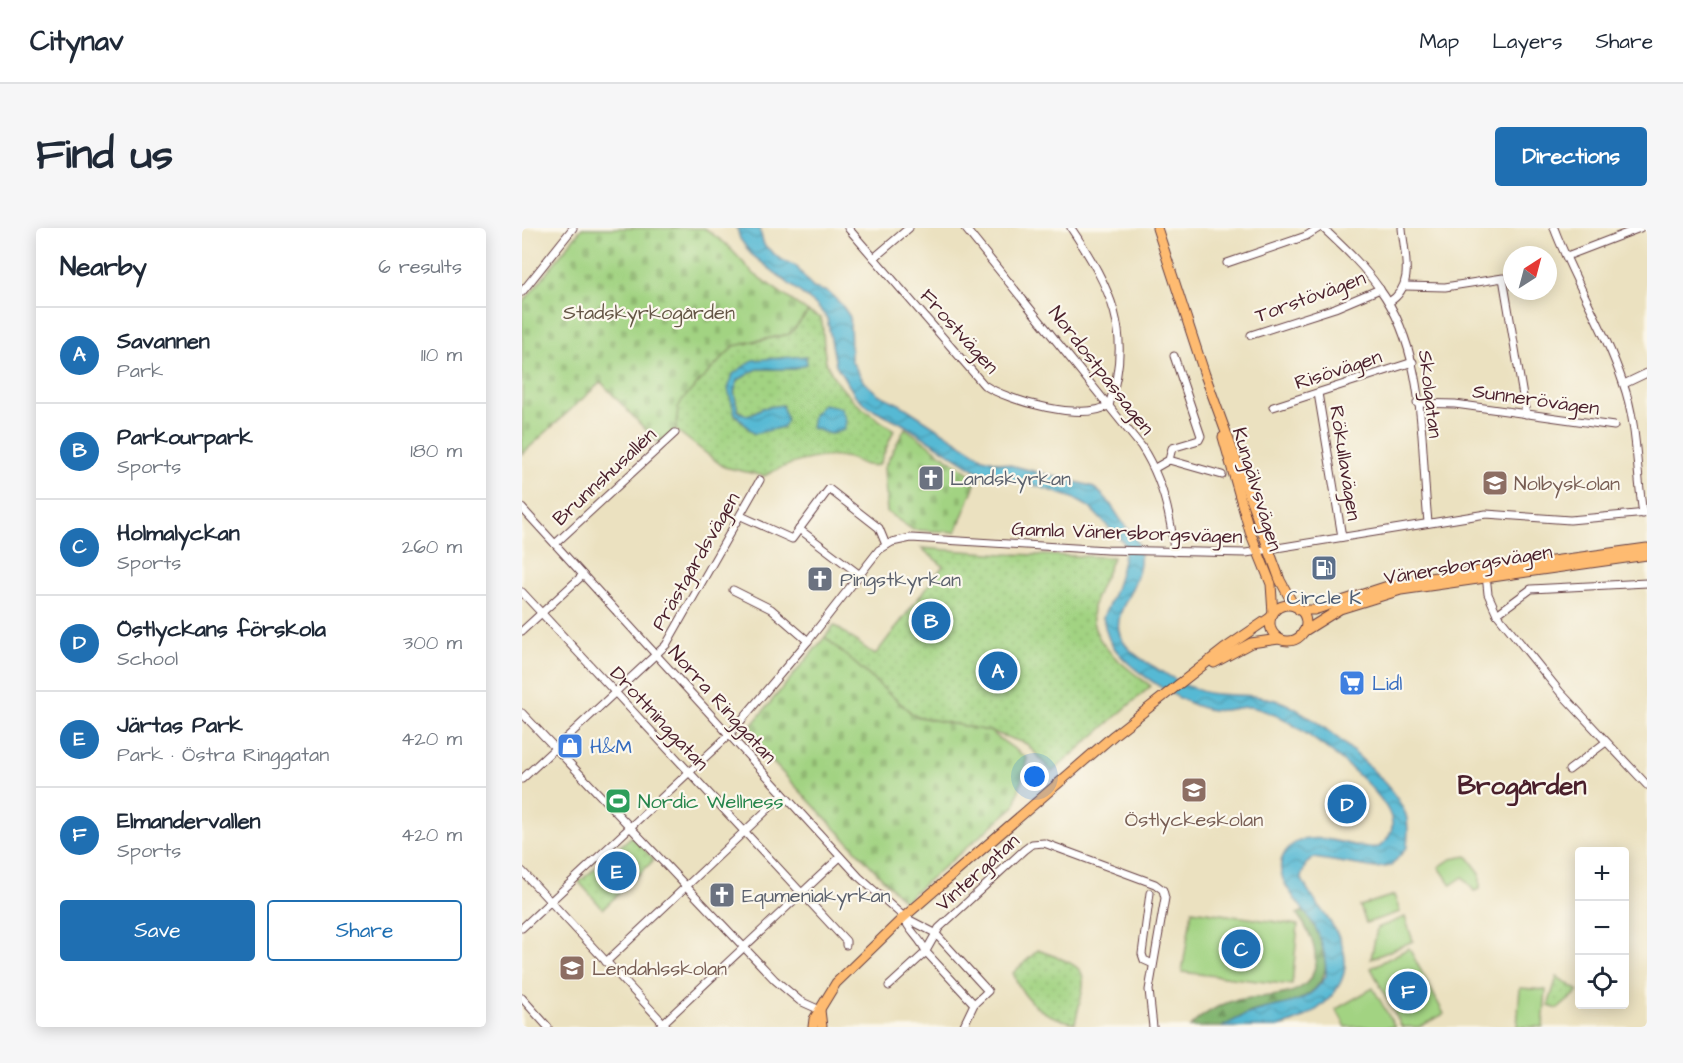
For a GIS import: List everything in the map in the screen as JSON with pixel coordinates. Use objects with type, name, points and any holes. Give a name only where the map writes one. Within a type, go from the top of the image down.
[{"type":"main road","name":"Kungälvsvägen","points":[[1157,228],[1205,375],[1257,552],[1270,584],[1272,616]]},
{"type":"main road","name":"Kungälvsvägen","points":[[1205,375],[1280,580],[1297,608]]},
{"type":"main road","name":"Vänersborgsvägen","points":[[1303,632],[1335,611],[1401,590],[1647,548]]},
{"type":"main road","name":"Vänersborgsvägen","points":[[1297,608],[1314,610],[1400,582],[1647,555]]},
{"type":"main road","points":[[813,1027],[836,983],[904,917],[1160,697],[1272,616],[1280,607],[1297,608],[1305,620],[1303,632],[1293,640],[1279,639],[1251,643],[1193,674]]},
{"type":"main road","points":[[1272,616],[1271,629],[1279,639]]},
{"type":"main road","points":[[820,1010],[822,1027]]},
{"type":"street","points":[[522,292],[573,228]]},
{"type":"street","name":"Frostvägen","points":[[848,228],[971,372],[994,391],[1038,406],[1095,411],[1109,405]]},
{"type":"street","points":[[874,258],[909,228]]},
{"type":"street","name":"Nordostpassagen","points":[[965,228],[1126,425],[1155,468],[1168,509],[1174,552]]},
{"type":"street","points":[[1071,228],[1099,274],[1118,324],[1120,351],[1109,405]]},
{"type":"street","points":[[1227,263],[1306,236],[1321,228]]},
{"type":"street","name":"Skolgatan","points":[[1321,228],[1359,263],[1380,289],[1389,302],[1408,342],[1413,362],[1428,522]]},
{"type":"street","points":[[1402,228],[1405,286]]},
{"type":"street","points":[[1554,228],[1624,384],[1645,514]]},
{"type":"street","points":[[1568,256],[1640,228]]},
{"type":"street","points":[[1389,302],[1405,286],[1445,287],[1503,278],[1526,414]]},
{"type":"street","name":"Torstövägen","points":[[1251,335],[1343,305],[1380,289]]},
{"type":"street","points":[[1169,460],[1170,450],[1199,440],[1201,436],[1174,356]]},
{"type":"street","name":"Risövägen","points":[[1273,407],[1413,362]]},
{"type":"street","points":[[1624,384],[1647,373]]},
{"type":"street","name":"Rökullavägen","points":[[1318,393],[1342,537]]},
{"type":"street","name":"Sunnerövägen","points":[[1417,403],[1455,404],[1614,426]]},
{"type":"street","name":"Brunnshusallén","points":[[555,544],[675,433]]},
{"type":"street","points":[[1155,468],[1169,460],[1222,475]]},
{"type":"street","name":"Prästgårdsvägen","points":[[522,779],[666,645],[760,480]]},
{"type":"street","points":[[522,928],[729,735],[886,545],[879,528],[829,489],[792,539],[741,516]]},
{"type":"street","name":"Norra Ringgatan","points":[[522,508],[840,857],[904,917]]},
{"type":"street","name":"Gamla Vänersborgsvägen","points":[[886,545],[911,538],[1118,550],[1257,552],[1486,514],[1570,520],[1645,514]]},
{"type":"street","points":[[522,522],[529,516]]},
{"type":"street","points":[[799,529],[860,575]]},
{"type":"street","points":[[1486,574],[1488,594],[1497,614],[1560,692],[1647,784]]},
{"type":"street","points":[[522,631],[584,575]]},
{"type":"street","points":[[1497,614],[1531,589],[1647,583]]},
{"type":"street","points":[[733,590],[771,609],[808,641]]},
{"type":"street","name":"Drottninggatan","points":[[522,592],[688,773],[846,940],[846,945]]},
{"type":"street","points":[[522,713],[787,991],[820,1010]]},
{"type":"street","points":[[1569,770],[1606,742]]},
{"type":"street","points":[[606,962],[685,884],[783,795]]},
{"type":"street","name":"Vintergatan","points":[[926,951],[935,933],[1024,850],[1037,842],[1155,884],[1163,890],[1165,898],[1153,964]]},
{"type":"street","points":[[522,871],[663,1026],[840,857]]},
{"type":"street","points":[[1150,893],[1142,954],[1144,960],[1153,964],[1149,990],[1153,1027]]},
{"type":"street","points":[[904,917],[935,933],[988,991],[974,1004],[963,1027]]},
{"type":"street","points":[[904,917],[907,926],[922,941],[926,951],[974,1004]]},
{"type":"street","points":[[889,986],[926,951]]},
{"type":"street","points":[[522,998],[548,1027]]},
{"type":"green space","name":"Stadskyrkogården","points":[[582,228],[704,228],[726,244],[754,274],[808,312],[790,334],[745,343],[678,408],[676,430],[659,444],[601,382],[522,454],[522,304]]},
{"type":"green space","points":[[808,312],[821,318],[825,359],[832,375],[856,402],[894,430],[879,465],[872,466],[852,459],[833,456],[792,464],[764,476],[724,467],[676,430],[678,408],[682,400],[734,346],[790,334]],"holes":[[[806,357],[794,369],[757,369],[738,380],[734,392],[738,411],[748,416],[762,408],[754,434],[735,414],[733,374]]]},
{"type":"green space","points":[[905,428],[977,479],[956,532],[913,530],[887,512],[884,468]]},
{"type":"green space","points":[[921,548],[1004,554],[1113,557],[1095,600],[1092,614],[1094,627],[1108,650],[1151,686],[1052,772],[1027,744],[989,731],[915,716],[825,637],[834,625],[875,655],[943,566]]},
{"type":"green space","points":[[825,637],[915,716],[989,731],[1027,758],[1015,806],[904,901],[745,733]]},
{"type":"green space","points":[[632,836],[654,860],[603,909],[579,882]]},
{"type":"green space","points":[[1467,856],[1480,873],[1480,889],[1474,891],[1463,877],[1451,885],[1439,867],[1451,859]]},
{"type":"green space","points":[[1394,895],[1400,912],[1366,923],[1360,906]]},
{"type":"green space","points":[[1192,910],[1298,925],[1292,985],[1182,972]]},
{"type":"green space","points":[[1305,910],[1321,939],[1325,953],[1326,966],[1323,978],[1316,988],[1287,1005],[1255,1011],[1222,1027],[1190,1027],[1213,1009],[1224,1004],[1236,1000],[1288,993],[1301,987],[1310,979],[1314,969],[1314,946],[1297,914]]},
{"type":"green space","points":[[1405,917],[1413,941],[1371,959],[1377,928]]},
{"type":"green space","points":[[1409,948],[1444,1014],[1419,1027],[1402,1027],[1371,968]]},
{"type":"green space","points":[[1038,950],[1068,962],[1082,973],[1082,991],[1075,1023],[1045,1013],[1030,1001],[1018,984],[1013,973]]},
{"type":"green space","points":[[1557,977],[1575,988],[1575,994],[1558,1009],[1548,1006]]},
{"type":"green space","points":[[1373,988],[1395,1027],[1346,1027],[1336,1009]]},
{"type":"green space","points":[[1520,988],[1546,990],[1543,1027],[1517,1027]]},
{"type":"water","points":[[737,228],[759,228],[764,245],[780,259],[796,266],[813,288],[828,292],[842,305],[850,317],[851,360],[864,382],[878,394],[901,405],[983,458],[1091,486],[1106,499],[1139,546],[1140,563],[1136,579],[1119,620],[1120,634],[1128,647],[1146,662],[1197,690],[1216,694],[1263,697],[1294,708],[1351,749],[1386,784],[1406,815],[1408,831],[1407,847],[1391,866],[1376,868],[1314,858],[1306,864],[1301,877],[1339,938],[1345,963],[1343,977],[1337,989],[1316,1010],[1277,1027],[1222,1027],[1252,1012],[1303,998],[1319,986],[1326,976],[1324,953],[1319,936],[1284,882],[1281,861],[1291,846],[1307,839],[1327,839],[1362,847],[1379,847],[1390,834],[1392,824],[1388,811],[1378,796],[1327,748],[1279,717],[1252,707],[1212,710],[1200,707],[1172,694],[1129,663],[1111,643],[1103,617],[1118,582],[1125,544],[1089,507],[1073,498],[1031,484],[987,477],[901,423],[869,407],[855,395],[836,365],[827,318],[816,305],[751,254],[740,239]]},
{"type":"water","points":[[806,356],[807,364],[794,369],[757,369],[738,380],[734,392],[738,411],[748,416],[762,408],[782,405],[787,420],[783,427],[754,434],[735,414],[728,389],[733,374],[753,360]]},
{"type":"water","points":[[823,404],[841,408],[846,421],[844,430],[830,434],[811,428],[813,415]]},
{"type":"place","name":"Landskyrkan","points":[[931,478]]},
{"type":"place","name":"Nolbyskolan","points":[[1495,483]]},
{"type":"place","name":"Circle K","points":[[1324,568]]},
{"type":"place","name":"Pingstkyrkan","points":[[820,579]]},
{"type":"place","name":"Parkourpark","points":[[931,621]]},
{"type":"place","name":"Savannen","points":[[998,671]]},
{"type":"place","name":"Lidl","points":[[1352,683]]},
{"type":"place","name":"H&M","points":[[570,746]]},
{"type":"place","name":"Östlyckeskolan","points":[[1194,790]]},
{"type":"place","name":"Nordic Wellness","points":[[618,801]]},
{"type":"place","name":"Östlyckans förskola","points":[[1347,804]]},
{"type":"place","name":"Järtas Park","points":[[617,871]]},
{"type":"place","name":"Equmeniakyrkan","points":[[722,895]]},
{"type":"place","name":"Holmalyckan","points":[[1241,949]]},
{"type":"place","name":"Lendahlsskolan","points":[[572,968]]},
{"type":"place","name":"Elmandervallen","points":[[1408,991]]},
{"type":"district","name":"Brogården","points":[[1522,785]]}]
